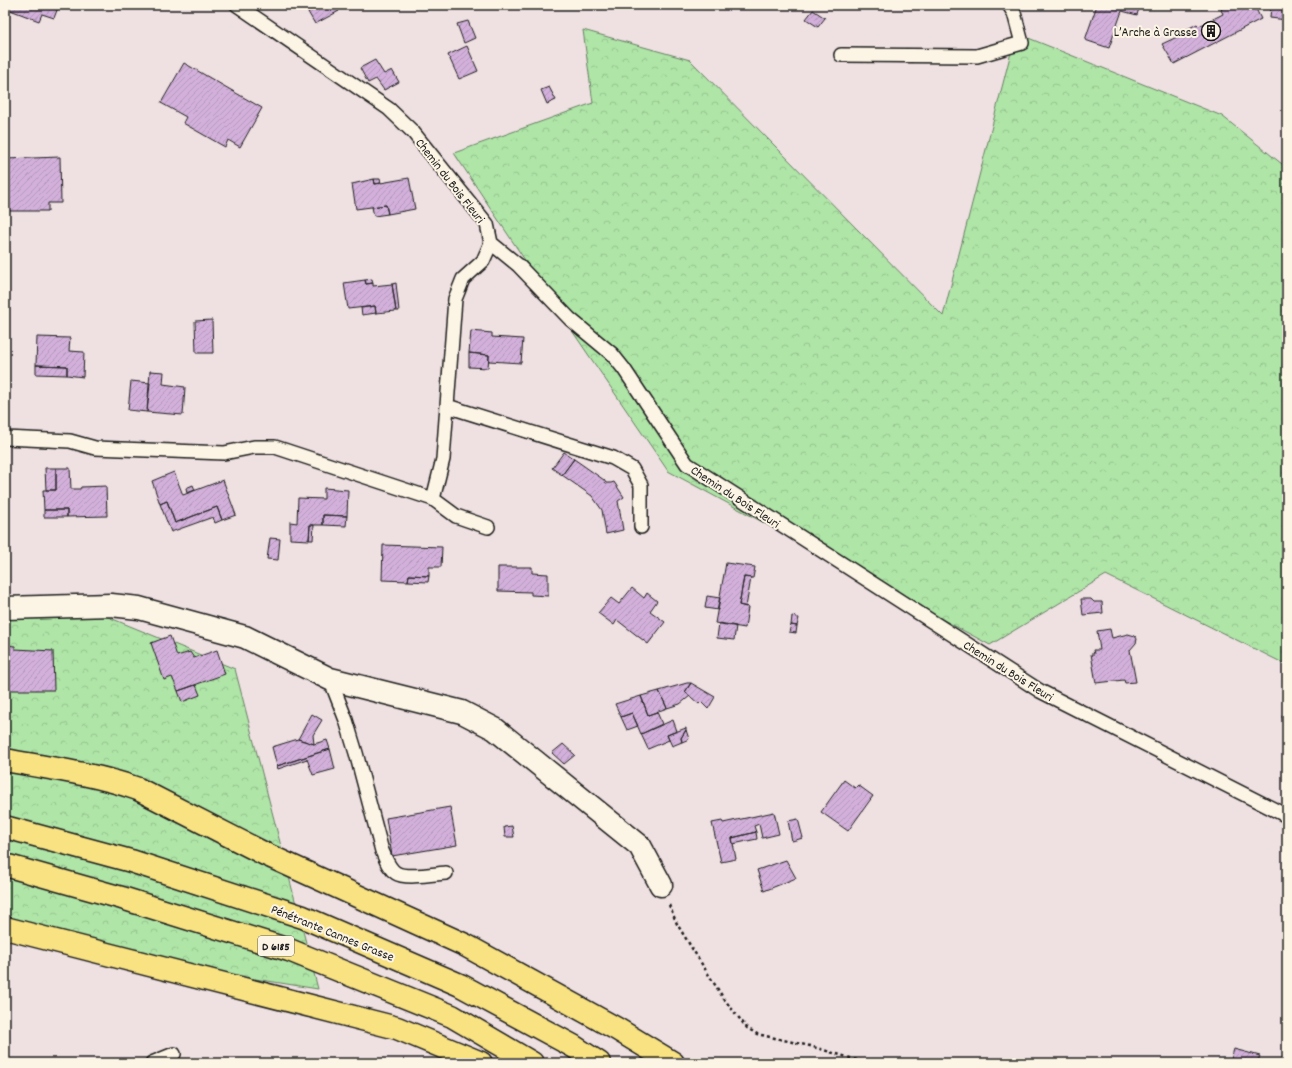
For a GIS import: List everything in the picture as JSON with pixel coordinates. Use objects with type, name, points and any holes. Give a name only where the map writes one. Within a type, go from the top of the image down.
[{"type":"highway","points":[[5,760],[119,782],[138,789],[265,854],[465,944],[618,1029],[673,1063]]},
{"type":"highway","name":"Pénétrante Cannes Grasse","points":[[5,828],[131,861],[303,917],[460,985],[573,1046],[599,1063]]},
{"type":"highway","name":"D 6185","points":[[5,865],[122,898],[289,950],[452,1016],[532,1063]]},
{"type":"highway","points":[[5,928],[397,1028],[481,1063]]},
{"type":"street","points":[[5,608],[111,606],[139,608],[245,637],[330,679],[462,712],[495,729],[640,846],[661,885]]},
{"type":"lane","name":"Chemin du Bois Fleuri","points":[[237,5],[389,110],[413,132],[487,224],[491,243],[518,265],[570,319],[612,354],[624,369],[687,464],[1040,691],[1287,816]]},
{"type":"lane","points":[[840,55],[977,56],[1022,43],[1014,13],[1009,5]]},
{"type":"lane","points":[[433,499],[443,459],[455,299],[463,279],[483,261],[491,243]]},
{"type":"lane","points":[[447,406],[613,458],[632,469],[641,485],[641,527]]},
{"type":"lane","points":[[5,438],[70,441],[95,448],[224,453],[254,447],[275,447],[433,499],[456,516],[488,527]]},
{"type":"lane","points":[[330,679],[346,720],[382,851],[389,866],[396,874],[407,876],[446,873]]},
{"type":"lane","points":[[152,1063],[174,1054]]},
{"type":"path","points":[[661,885],[681,930],[724,999],[747,1028],[757,1034],[810,1046],[867,1063]]},
{"type":"green space","points":[[583,30],[690,60],[943,316],[1016,33],[1222,116],[1287,168],[1287,665],[1106,575],[990,645],[668,471],[566,322],[454,153],[593,103]]},
{"type":"green space","points":[[103,615],[235,669],[318,989],[5,939],[5,617]]},
{"type":"building","points":[[5,5],[59,5],[54,18],[42,14],[39,21],[5,8]]},
{"type":"building","points":[[320,5],[336,5],[339,11],[315,24],[308,12]]},
{"type":"building","points":[[1097,5],[1140,5],[1137,15],[1122,11],[1109,48],[1085,40]]},
{"type":"building","name":"L’Arche à Grasse","points":[[1226,5],[1254,5],[1261,19],[1174,64],[1162,44],[1177,37],[1176,35],[1197,24],[1199,26],[1223,14],[1221,10]]},
{"type":"building","points":[[1271,5],[1287,5],[1287,20],[1270,18]]},
{"type":"building","points":[[813,10],[825,18],[818,27],[806,19]]},
{"type":"building","points":[[468,21],[475,38],[464,43],[457,24]]},
{"type":"building","points":[[467,46],[478,71],[459,79],[448,55]]},
{"type":"building","points":[[375,60],[384,74],[392,70],[399,82],[384,90],[376,79],[368,83],[360,68]]},
{"type":"building","points":[[184,63],[262,108],[240,147],[228,140],[225,147],[183,123],[186,117],[161,103]]},
{"type":"building","points":[[549,87],[556,100],[547,104],[541,90]]},
{"type":"building","points":[[60,157],[61,203],[48,203],[48,211],[5,211],[5,159]]},
{"type":"building","points":[[409,178],[415,209],[388,214],[386,205],[356,209],[352,184],[374,179],[375,184]]},
{"type":"building","points":[[374,179],[380,179],[381,183],[375,184]]},
{"type":"building","points":[[386,205],[388,214],[374,216],[372,207]]},
{"type":"building","points":[[372,279],[373,283],[366,284],[365,280]]},
{"type":"building","points":[[365,280],[366,284],[373,283],[373,286],[392,284],[396,311],[376,313],[375,306],[348,309],[344,283]]},
{"type":"building","points":[[396,283],[399,311],[396,311],[392,284]]},
{"type":"building","points":[[375,306],[376,313],[362,315],[361,308]]},
{"type":"building","points":[[212,320],[213,353],[196,353],[195,321]]},
{"type":"building","points":[[471,331],[492,333],[492,337],[523,339],[521,363],[489,361],[489,355],[469,353]]},
{"type":"building","points":[[37,337],[70,338],[69,351],[84,352],[83,377],[67,375],[67,366],[36,365]]},
{"type":"building","points":[[469,353],[489,355],[488,368],[469,367]]},
{"type":"building","points":[[36,365],[67,366],[67,375],[36,374]]},
{"type":"building","points":[[150,371],[164,372],[163,384],[185,387],[183,415],[147,412]]},
{"type":"building","points":[[131,381],[150,383],[147,412],[128,410]]},
{"type":"building","points":[[564,452],[574,459],[562,475],[552,468]]},
{"type":"building","points":[[574,459],[606,483],[614,482],[624,497],[618,501],[623,530],[606,534],[602,510],[592,496],[562,475]]},
{"type":"building","points":[[45,468],[56,468],[56,490],[46,490]]},
{"type":"building","points":[[56,468],[70,468],[71,489],[106,486],[107,516],[67,517],[67,510],[44,510],[43,490],[56,490]]},
{"type":"building","points":[[174,472],[183,495],[223,480],[236,515],[222,520],[217,507],[175,523],[167,501],[160,504],[152,481]]},
{"type":"building","points":[[193,485],[195,490],[187,493],[186,488]]},
{"type":"building","points":[[324,488],[348,490],[347,516],[323,515],[323,525],[310,525],[309,540],[290,539],[290,522],[297,523],[298,498],[324,499]]},
{"type":"building","points":[[167,501],[175,523],[217,507],[222,520],[215,523],[213,517],[171,532],[160,504]]},
{"type":"building","points":[[44,510],[67,510],[67,517],[44,517]]},
{"type":"building","points":[[323,515],[347,516],[346,526],[323,525]]},
{"type":"building","points":[[310,525],[314,525],[313,540],[309,540]]},
{"type":"building","points":[[270,538],[280,539],[278,560],[267,559]]},
{"type":"building","points":[[383,545],[442,547],[441,567],[429,567],[429,576],[409,575],[408,581],[382,580]]},
{"type":"building","points":[[726,563],[755,567],[753,578],[744,577],[739,605],[748,607],[745,628],[715,623]]},
{"type":"building","points":[[498,567],[532,567],[532,573],[548,574],[548,596],[531,595],[531,592],[498,591]]},
{"type":"building","points":[[409,575],[429,576],[428,582],[408,581]]},
{"type":"building","points":[[744,577],[751,578],[746,607],[739,605]]},
{"type":"building","points":[[632,588],[644,598],[647,593],[657,601],[650,611],[665,622],[648,644],[617,620],[614,625],[598,613],[611,598],[619,604]]},
{"type":"building","points":[[707,596],[720,598],[718,610],[705,608]]},
{"type":"building","points":[[1081,599],[1091,599],[1094,602],[1102,602],[1103,613],[1083,615]]},
{"type":"building","points":[[792,616],[799,618],[797,626],[791,625]]},
{"type":"building","points":[[719,623],[736,626],[734,640],[717,638]]},
{"type":"building","points":[[791,625],[797,626],[796,633],[789,632]]},
{"type":"building","points":[[1110,629],[1112,638],[1128,634],[1135,636],[1137,639],[1136,643],[1130,650],[1136,682],[1125,683],[1124,680],[1096,683],[1091,654],[1094,654],[1093,650],[1100,650],[1097,631]]},
{"type":"building","points":[[170,636],[177,656],[190,652],[194,658],[217,650],[225,674],[178,691],[172,677],[164,680],[151,643]]},
{"type":"building","points":[[5,645],[15,646],[15,649],[53,651],[54,690],[5,690]]},
{"type":"building","points":[[691,683],[685,692],[690,696],[680,704],[667,708],[659,691]]},
{"type":"building","points":[[691,683],[715,697],[708,709],[701,702],[699,704],[685,692]]},
{"type":"building","points":[[196,685],[200,695],[182,702],[178,691]]},
{"type":"building","points":[[659,691],[667,708],[648,715],[641,696]]},
{"type":"building","points":[[641,696],[648,715],[657,712],[662,724],[641,734],[632,713],[621,717],[615,704]]},
{"type":"building","points":[[632,713],[638,726],[627,730],[621,717]]},
{"type":"building","points":[[312,714],[322,720],[313,735],[314,744],[298,739]]},
{"type":"building","points":[[1287,715],[1287,734],[1282,716]]},
{"type":"building","points":[[673,720],[677,731],[667,735],[669,740],[648,749],[641,734]]},
{"type":"building","points":[[686,728],[681,738],[682,742],[672,746],[667,735]]},
{"type":"building","points":[[686,730],[689,739],[682,742],[681,738]]},
{"type":"building","points":[[298,739],[314,744],[327,740],[330,749],[277,766],[272,747]]},
{"type":"building","points":[[563,744],[575,755],[564,764],[552,753]]},
{"type":"building","points":[[330,749],[335,769],[313,775],[307,759],[278,769],[277,766]]},
{"type":"building","points":[[844,780],[855,788],[858,785],[873,796],[848,831],[821,812]]},
{"type":"building","points":[[450,807],[457,845],[392,856],[386,818]]},
{"type":"building","points":[[774,812],[779,834],[762,838],[759,824],[754,826],[756,832],[732,838],[736,859],[721,862],[712,823],[722,821],[723,823]]},
{"type":"building","points":[[798,819],[803,838],[792,841],[788,821]]},
{"type":"building","points":[[512,826],[514,837],[505,837],[504,827]]},
{"type":"building","points":[[756,832],[757,839],[733,844],[732,838]]},
{"type":"building","points":[[786,860],[796,878],[764,891],[757,870]]},
{"type":"building","points":[[1234,1049],[1260,1056],[1257,1063],[1230,1063]]},
{"type":"place","name":"L’Arche à Grasse","points":[[1211,31]]}]
